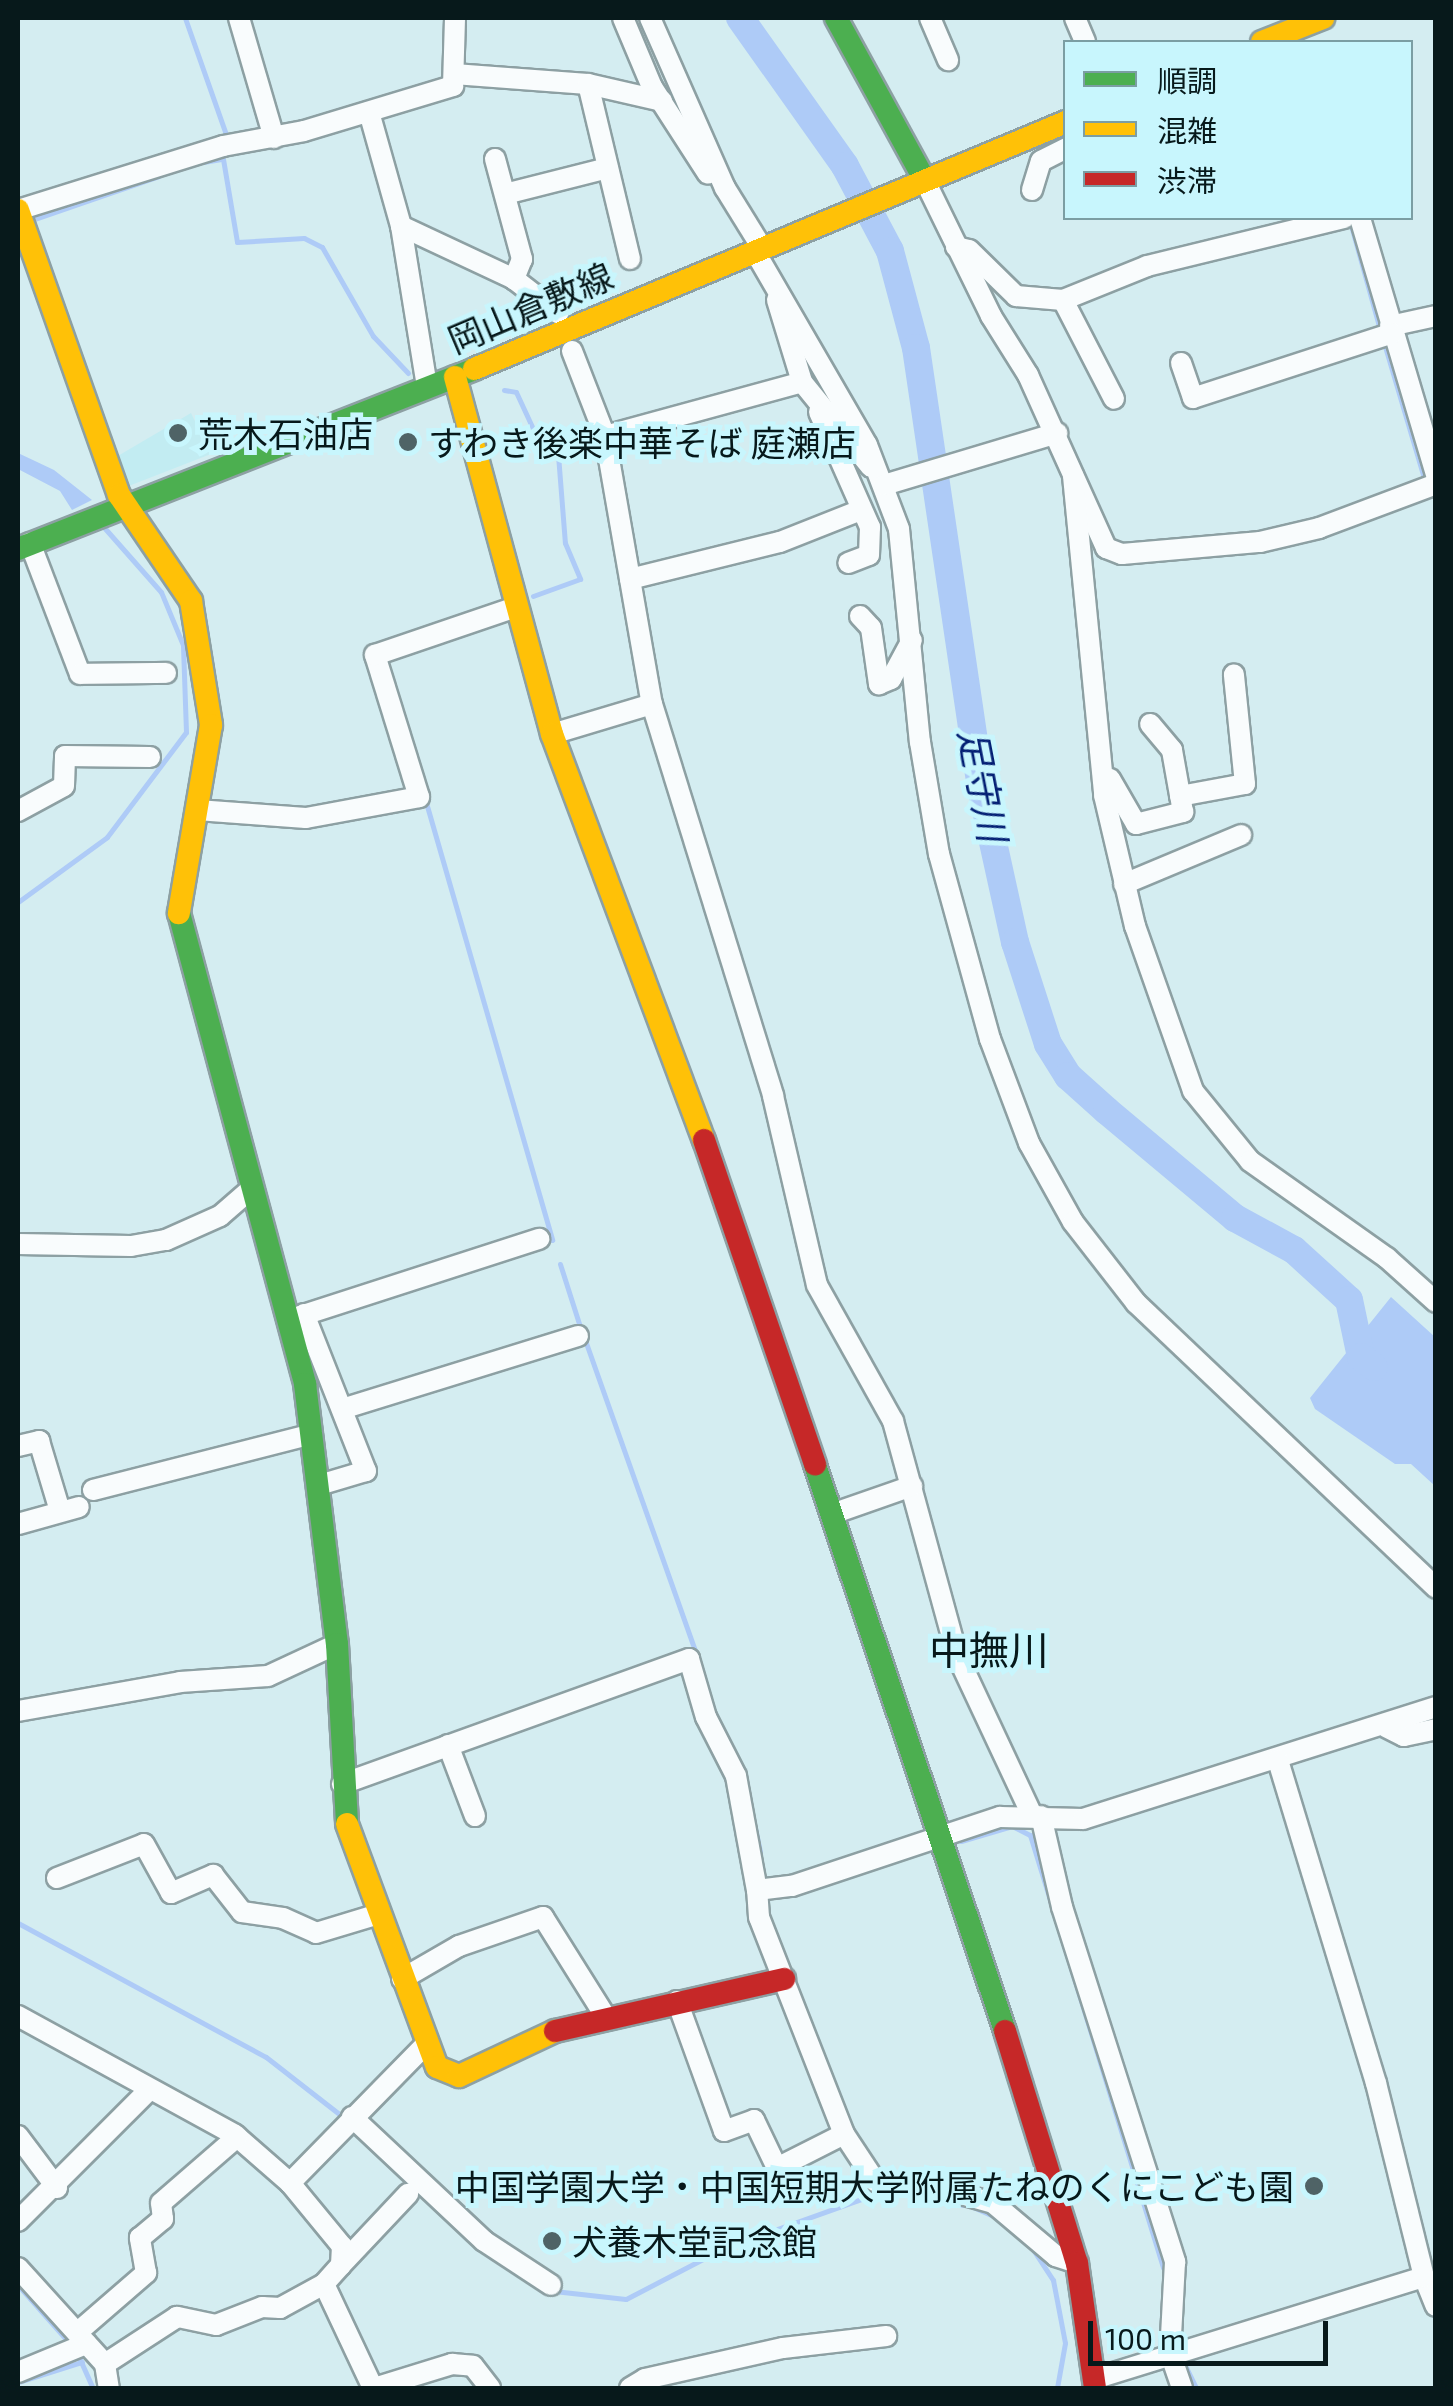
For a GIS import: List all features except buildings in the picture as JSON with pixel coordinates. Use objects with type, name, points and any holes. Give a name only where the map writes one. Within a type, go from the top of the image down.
[{"type":"street","points":[[239,18],[274,138]]},
{"type":"street","points":[[318,1485],[366,1471],[342,1409],[297,1316],[250,1190],[226,1067],[180,923],[178,901],[211,725],[191,601],[120,508],[20,217],[223,146],[274,138],[453,86],[455,18]]},
{"type":"street","points":[[622,18],[662,101],[763,252],[885,481],[906,566],[926,787],[955,919],[1006,1086],[1047,1177],[1100,1260],[1171,1341],[1436,1588]]},
{"type":"street","points":[[650,18],[742,221]]},
{"type":"street","points":[[836,18],[1053,435],[1106,548],[1122,554],[1260,542],[1318,528],[1432,483],[1361,220]]},
{"type":"street","points":[[930,18],[948,60]]},
{"type":"street","points":[[1285,33],[1323,18]]},
{"type":"street","points":[[454,74],[588,84],[662,101]]},
{"type":"street","points":[[588,84],[630,259]]},
{"type":"street","points":[[369,112],[401,226],[427,387]]},
{"type":"street","name":"岡山倉敷線","points":[[24,546],[763,252],[918,182],[1063,123]]},
{"type":"street","points":[[1032,190],[1041,162],[1063,150]]},
{"type":"street","points":[[495,159],[522,258],[514,279]]},
{"type":"street","points":[[504,194],[608,168]]},
{"type":"street","points":[[954,246],[969,250],[1016,296],[1063,300],[1147,266],[1336,220]]},
{"type":"street","points":[[401,226],[514,279],[552,302],[558,313]]},
{"type":"street","points":[[763,252],[802,382],[885,481]]},
{"type":"street","points":[[1063,300],[1114,399]]},
{"type":"street","points":[[1180,363],[1193,398],[1436,316]]},
{"type":"street","points":[[572,351],[605,436],[652,704],[773,1096],[817,1285],[893,1421],[956,1654],[1036,1816],[1174,2262],[1170,2354],[1182,2388]]},
{"type":"street","points":[[455,377],[552,734],[720,1182],[1077,2264],[1094,2384],[1170,2354],[1424,2277]]},
{"type":"street","points":[[605,436],[781,383],[802,382]]},
{"type":"street","points":[[816,401],[872,544],[869,554],[848,564]]},
{"type":"street","points":[[885,481],[1053,435]]},
{"type":"street","points":[[1073,476],[1095,746],[1124,884],[1180,1058],[1216,1127],[1250,1161],[1386,1258],[1436,1302]]},
{"type":"street","points":[[630,579],[780,542],[860,510]]},
{"type":"street","points":[[24,546],[80,674],[166,673]]},
{"type":"street","points":[[197,810],[306,818],[419,798],[396,736],[382,652],[516,607]]},
{"type":"street","points":[[860,616],[871,628],[879,684],[891,680],[912,640]]},
{"type":"street","points":[[1180,796],[1245,784],[1234,674]]},
{"type":"street","points":[[552,734],[652,704]]},
{"type":"street","points":[[1095,746],[1126,816],[1136,824],[1179,817],[1180,796],[1172,750],[1150,724]]},
{"type":"street","points":[[18,811],[64,786],[65,756],[150,757]]},
{"type":"street","points":[[1124,884],[1240,835]]},
{"type":"street","points":[[18,1244],[131,1246],[166,1240],[220,1216],[250,1190]]},
{"type":"street","points":[[297,1316],[540,1239]]},
{"type":"street","points":[[297,1316],[337,1644],[345,1820],[437,2067],[459,2076],[576,2021],[607,2019],[784,1980]]},
{"type":"street","points":[[342,1409],[578,1336]]},
{"type":"street","points":[[18,1524],[312,1434]]},
{"type":"street","points":[[18,1446],[39,1440],[78,1503]]},
{"type":"street","points":[[832,1514],[912,1486]]},
{"type":"street","points":[[18,1711],[180,1682],[268,1676],[337,1644]]},
{"type":"street","points":[[342,1784],[448,1745],[532,1720],[571,1697],[689,1660],[706,1717],[736,1776],[762,1890],[758,1917],[844,2134],[875,2180],[926,2185],[993,2203],[1056,2256],[1077,2264]]},
{"type":"street","points":[[762,1890],[940,1841],[1000,1817],[1082,1819],[1386,1727],[1436,1707]]},
{"type":"street","points":[[1386,1727],[1404,1736],[1436,1729]]},
{"type":"street","points":[[448,1745],[474,1816]]},
{"type":"street","points":[[1278,1760],[1376,2083],[1424,2277],[1436,2306]]},
{"type":"street","points":[[58,1878],[144,1844],[171,1893],[213,1875],[242,1912],[282,1918],[316,1933],[379,1914]]},
{"type":"street","points":[[402,1979],[459,1946],[543,1917],[607,2019]]},
{"type":"street","points":[[677,2001],[724,2131],[754,2120],[776,2168],[844,2134]]},
{"type":"street","points":[[18,2016],[237,2137],[290,2184],[342,2246],[341,2265]]},
{"type":"street","points":[[290,2184],[426,2044]]},
{"type":"street","points":[[18,2222],[57,2188],[148,2091]]},
{"type":"street","points":[[349,2120],[484,2241],[551,2285]]},
{"type":"street","points":[[18,2136],[57,2188]]},
{"type":"street","points":[[18,2372],[60,2360],[146,2273],[140,2238],[163,2219],[161,2203],[237,2137]]},
{"type":"street","points":[[105,2364],[177,2317],[216,2326],[262,2307],[280,2308],[324,2284],[408,2194]]},
{"type":"street","points":[[18,2268],[105,2364],[108,2388]]},
{"type":"street","points":[[324,2284],[373,2388],[452,2364],[474,2366],[490,2388]]},
{"type":"street","points":[[630,2388],[645,2378],[783,2348],[886,2336]]},
{"type":"shaded area","name":"荒木石油店","points":[[191,413],[211,454],[121,489],[111,460]]},
{"type":"water","points":[[18,453],[54,470],[92,500],[72,510],[60,491],[18,469]]},
{"type":"water","points":[[1391,1297],[1435,1337],[1435,1486],[1411,1464],[1395,1464],[1315,1409],[1310,1398]]},
{"type":"waterway","points":[[185,18],[227,137]]},
{"type":"waterway","name":"足守川","points":[[740,18],[845,166],[890,251],[916,348],[980,783],[1015,942],[1048,1044],[1068,1076],[1107,1111],[1235,1218],[1294,1250],[1349,1300],[1361,1357],[1374,1367]]},
{"type":"waterway","points":[[203,162],[223,159],[237,242],[304,238],[322,247],[373,336],[408,373]]},
{"type":"waterway","points":[[32,220],[159,176]]},
{"type":"waterway","points":[[1350,220],[1381,333]]},
{"type":"waterway","points":[[1384,343],[1425,481]]},
{"type":"waterway","points":[[504,390],[516,392],[534,431],[557,442],[565,543],[580,579],[533,596]]},
{"type":"waterway","points":[[18,902],[107,837],[186,732],[183,645],[161,592],[102,525]]},
{"type":"waterway","points":[[425,799],[552,1240]]},
{"type":"waterway","points":[[560,1264],[581,1330]]},
{"type":"waterway","points":[[585,1340],[696,1654]]},
{"type":"waterway","points":[[961,1841],[1012,1826],[1030,1835],[1163,2268]]},
{"type":"waterway","points":[[755,1828],[760,1851]]},
{"type":"waterway","points":[[18,1923],[266,2057],[343,2117]]},
{"type":"waterway","points":[[554,2291],[626,2299],[724,2248],[884,2191]]},
{"type":"waterway","points":[[929,2196],[962,2205]]},
{"type":"waterway","points":[[973,2207],[995,2217]]},
{"type":"waterway","points":[[1030,2245],[1053,2280],[1065,2343],[1057,2388]]},
{"type":"waterway","points":[[489,2256],[534,2284]]},
{"type":"waterway","points":[[18,2285],[72,2346]]},
{"type":"waterway","points":[[78,2355],[93,2388]]},
{"type":"waterway","points":[[1182,2359],[1196,2388]]},
{"type":"waterway","points":[[18,2382],[82,2362]]},
{"type":"traffic: fast","points":[[836,18],[924,179]]},
{"type":"traffic: fast","points":[[18,549],[474,369]]},
{"type":"traffic: fast","points":[[179,913],[305,1384],[337,1644],[347,1824]]},
{"type":"traffic: fast","points":[[815,1465],[1005,2031]]},
{"type":"traffic: slow","points":[[1267,40],[1323,18]]},
{"type":"traffic: slow","points":[[474,369],[1063,123]]},
{"type":"traffic: slow","points":[[18,210],[119,495],[191,601],[211,725],[179,913]]},
{"type":"traffic: slow","points":[[455,377],[552,734],[704,1140]]},
{"type":"traffic: slow","points":[[347,1824],[437,2067],[459,2076],[555,2031]]},
{"type":"traffic: jam","points":[[704,1140],[815,1465]]},
{"type":"traffic: jam","points":[[555,2031],[784,1979]]},
{"type":"traffic: jam","points":[[1005,2031],[1077,2263],[1095,2388]]},
{"type":"place","name":"荒木石油店","points":[[178,433]]},
{"type":"place","name":"すわき後楽中華そば 庭瀬店","points":[[408,442]]},
{"type":"place","name":"中国学園大学・中国短期大学附属たねのくにこども園","points":[[1314,2186]]},
{"type":"place","name":"犬養木堂記念館","points":[[552,2241]]},
{"type":"district","name":"中撫川","points":[[989,1649]]}]
